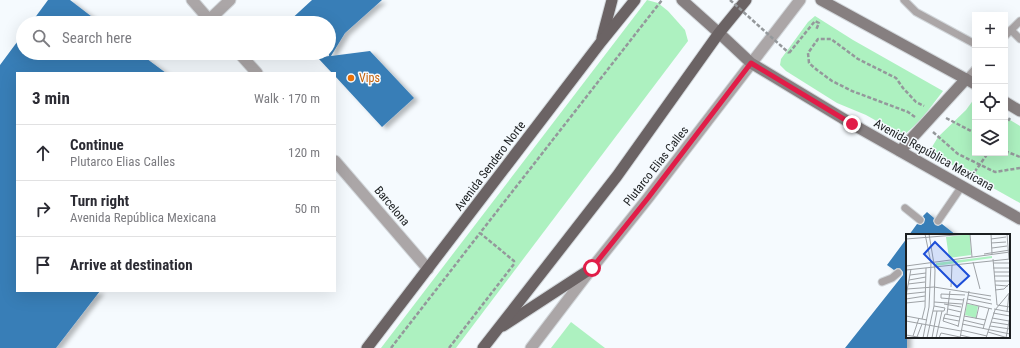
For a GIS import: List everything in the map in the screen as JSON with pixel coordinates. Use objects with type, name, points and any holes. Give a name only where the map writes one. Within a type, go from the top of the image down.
[{"type":"main road","points":[[601,42],[612,0]]},
{"type":"main road","name":"Avenida Sendero Norte","points":[[367,348],[601,42],[635,0]]},
{"type":"main road","name":"Avenida República Mexicana","points":[[682,0],[751,63],[900,151],[966,183],[1020,219]]},
{"type":"main road","points":[[483,348],[617,176],[719,33],[746,0]]},
{"type":"main road","points":[[821,0],[971,82],[936,112],[900,151]]},
{"type":"main road","points":[[1008,104],[1020,111]]},
{"type":"main road","points":[[496,331],[592,268]]},
{"type":"street","points":[[192,0],[206,16]]},
{"type":"street","points":[[216,16],[230,0]]},
{"type":"street","name":"Plutarco Elias Calles","points":[[531,348],[800,0]]},
{"type":"street","points":[[245,60],[256,72]]},
{"type":"street","name":"Barcelona","points":[[336,162],[428,269]]},
{"type":"lane","points":[[904,0],[916,12],[972,42]]},
{"type":"lane","points":[[1008,33],[1020,21]]},
{"type":"lane","points":[[1011,30],[1020,39]]},
{"type":"lane","points":[[938,221],[966,183]]},
{"type":"lane","points":[[905,208],[920,220]]},
{"type":"lane","points":[[882,282],[892,278],[898,273]]},
{"type":"path","points":[[391,348],[662,0]]},
{"type":"path","points":[[730,0],[789,53],[816,21],[819,23],[816,30]]},
{"type":"path","points":[[972,131],[916,102],[896,78],[858,59],[831,39],[818,39],[808,53],[809,63],[832,81],[908,112],[958,154],[995,172],[1020,168]]},
{"type":"path","points":[[1008,152],[1020,157]]},
{"type":"path","points":[[966,183],[986,156]]},
{"type":"path","points":[[449,348],[514,264],[514,261],[480,233]]},
{"type":"green space","points":[[647,0],[658,3],[668,11],[685,30],[688,41],[456,348],[381,348]]},
{"type":"green space","points":[[815,16],[853,40],[943,91],[920,121],[905,134],[898,133],[866,115],[837,103],[786,71],[780,65],[781,59],[808,22]]},
{"type":"green space","points":[[972,102],[972,156],[1008,156],[1008,119],[1020,126],[1020,203],[929,152],[938,137],[966,110]]},
{"type":"green space","points":[[571,322],[605,348],[551,348]]},
{"type":"building","points":[[48,0],[70,0],[91,16],[36,16]]},
{"type":"building","points":[[312,0],[382,0],[345,33],[336,48],[336,16],[295,16]]},
{"type":"building","points":[[16,43],[16,60],[148,60],[165,72],[16,72],[16,292],[99,292],[56,348],[0,348],[0,65]]},
{"type":"building","points":[[370,51],[414,98],[382,127],[336,77],[336,72],[331,72],[320,60],[336,60],[336,55]]},
{"type":"building","points":[[927,212],[934,218],[933,221],[935,225],[938,226],[942,224],[955,234],[910,234],[917,224],[921,225],[924,223],[925,219],[923,216]]},
{"type":"building","points":[[906,239],[907,348],[845,348],[903,275],[900,268],[894,270],[887,265]]},
{"type":"place","name":"Vips","points":[[351,78]]},
{"type":"route","points":[[592,268],[648,198],[751,63],[852,124]]}]
